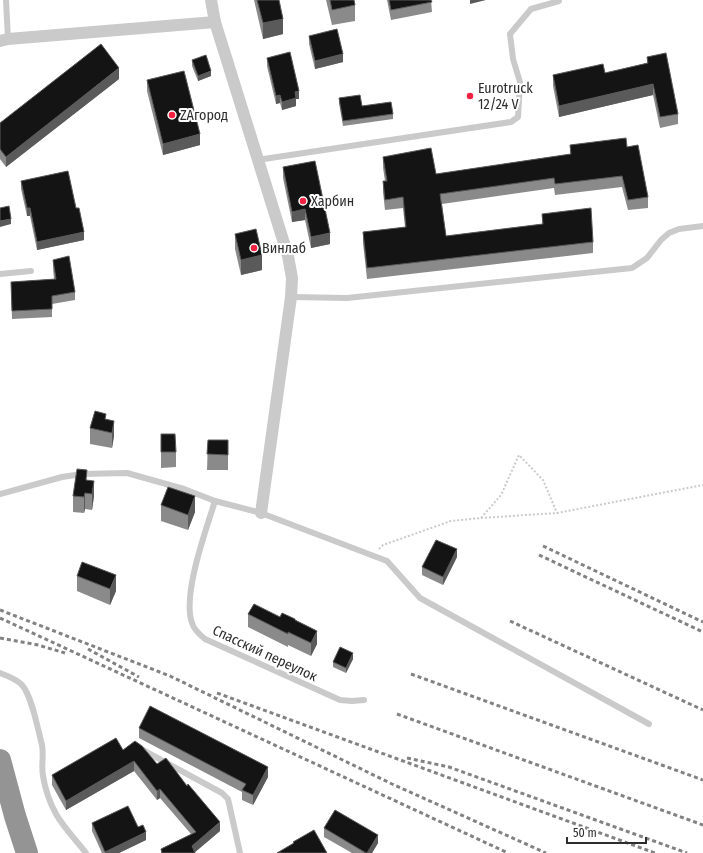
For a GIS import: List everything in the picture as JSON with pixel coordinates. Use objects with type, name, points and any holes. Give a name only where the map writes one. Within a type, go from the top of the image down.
[{"type":"highway","points":[[0,760],[15,816],[27,853]]},
{"type":"street","points":[[211,0],[215,22],[288,256],[292,278],[291,297],[261,513]]},
{"type":"street","points":[[4,40],[215,22]]},
{"type":"lane","points":[[4,40],[6,0]]},
{"type":"lane","points":[[257,160],[511,122],[518,118],[520,82],[513,59],[510,34],[531,9],[559,1]]},
{"type":"lane","points":[[291,297],[347,298],[632,268],[647,258],[661,240],[669,233],[678,229],[703,226]]},
{"type":"lane","points":[[0,274],[31,271]]},
{"type":"lane","points":[[0,494],[62,477],[82,474],[127,473],[215,501],[261,513],[387,561],[420,598],[649,724]]},
{"type":"lane","name":"Спасский переулок","points":[[215,501],[194,571],[189,603],[189,614],[192,625],[198,634],[205,639],[340,700],[364,700]]},
{"type":"lane","points":[[0,673],[15,679],[22,685],[29,698],[44,753],[42,770],[43,777],[52,805],[56,814],[86,853]]},
{"type":"lane","points":[[139,748],[222,793],[228,799],[240,853]]},
{"type":"path","points":[[481,518],[501,495],[519,456],[543,480],[557,513]]},
{"type":"path","points":[[372,555],[383,545],[450,521],[557,513],[703,485]]},
{"type":"building","points":[[257,0],[279,0],[283,19],[263,23]]},
{"type":"building","points":[[330,0],[354,0],[355,5],[332,10]]},
{"type":"building","points":[[389,0],[431,0],[432,2],[391,10]]},
{"type":"building","points":[[337,29],[343,54],[315,61],[309,36]]},
{"type":"building","points":[[101,44],[119,68],[6,157],[0,149],[0,123]]},
{"type":"building","points":[[290,52],[299,91],[295,92],[296,98],[282,102],[280,95],[276,96],[267,58]]},
{"type":"building","points":[[666,53],[678,114],[660,117],[653,84],[559,106],[553,75],[603,64],[605,73],[648,63],[647,57]]},
{"type":"building","points":[[206,55],[211,71],[198,76],[192,60]]},
{"type":"building","points":[[184,71],[200,134],[163,144],[147,80]]},
{"type":"building","points":[[360,95],[362,106],[391,102],[393,114],[343,121],[339,98]]},
{"type":"building","points":[[626,138],[627,147],[638,145],[648,197],[628,200],[622,176],[555,184],[554,178],[440,194],[446,236],[543,224],[542,214],[591,208],[593,242],[367,268],[363,232],[406,227],[403,197],[385,200],[383,181],[387,181],[383,157],[431,148],[436,174],[571,154],[570,145]]},
{"type":"building","points":[[315,161],[330,233],[311,237],[305,209],[292,212],[283,167]]},
{"type":"building","points":[[68,171],[76,208],[79,208],[84,232],[37,242],[30,208],[27,208],[21,181]]},
{"type":"building","points":[[9,206],[11,219],[0,221],[0,208]]},
{"type":"building","points":[[256,229],[262,255],[241,260],[235,234]]},
{"type":"building","points":[[69,256],[75,292],[52,296],[52,309],[12,311],[11,282],[56,279],[53,260]]},
{"type":"building","points":[[95,411],[106,414],[105,419],[114,421],[112,433],[90,428]]},
{"type":"building","points":[[161,434],[175,434],[176,452],[161,452]]},
{"type":"building","points":[[208,440],[228,440],[228,455],[207,454]]},
{"type":"building","points":[[77,469],[87,470],[86,480],[94,481],[92,494],[85,493],[84,497],[73,496]]},
{"type":"building","points":[[168,487],[195,496],[188,515],[161,505]]},
{"type":"building","points":[[436,540],[457,549],[443,577],[422,567]]},
{"type":"building","points":[[82,562],[116,575],[110,589],[77,576]]},
{"type":"building","points":[[254,604],[280,617],[282,613],[317,631],[311,643],[288,632],[288,634],[248,614]]},
{"type":"building","points":[[340,647],[353,653],[346,668],[333,662]]},
{"type":"building","points":[[150,706],[268,767],[253,795],[242,790],[246,784],[139,728]]},
{"type":"building","points":[[116,738],[123,750],[135,741],[142,746],[157,764],[166,758],[187,786],[188,784],[220,822],[192,846],[195,853],[162,853],[161,849],[196,832],[160,789],[157,791],[134,761],[66,801],[52,775]]},
{"type":"building","points":[[128,806],[138,827],[143,825],[146,832],[105,852],[92,823]]},
{"type":"building","points":[[335,810],[378,835],[367,853],[324,828]]},
{"type":"building","points":[[314,830],[327,853],[277,853],[294,843],[293,842]]},
{"type":"railway","points":[[543,546],[703,622]]},
{"type":"railway","points":[[539,555],[703,632]]},
{"type":"railway","points":[[0,610],[170,676],[392,784],[546,853]]},
{"type":"railway","points":[[0,618],[508,853]]},
{"type":"railway","points":[[510,621],[703,710]]},
{"type":"railway","points":[[0,638],[38,645],[65,653]]},
{"type":"railway","points":[[88,649],[139,677]]},
{"type":"railway","points":[[411,674],[703,780]]},
{"type":"railway","points":[[217,693],[655,853]]},
{"type":"railway","points":[[397,714],[703,825]]},
{"type":"railway","points":[[407,758],[449,767],[687,853]]},
{"type":"place","name":"Eurotruck 12/24 V","points":[[470,96]]},
{"type":"place","name":"ZAгород","points":[[172,115]]},
{"type":"place","name":"Харбин","points":[[303,201]]},
{"type":"place","name":"Винлаб","points":[[254,248]]}]
